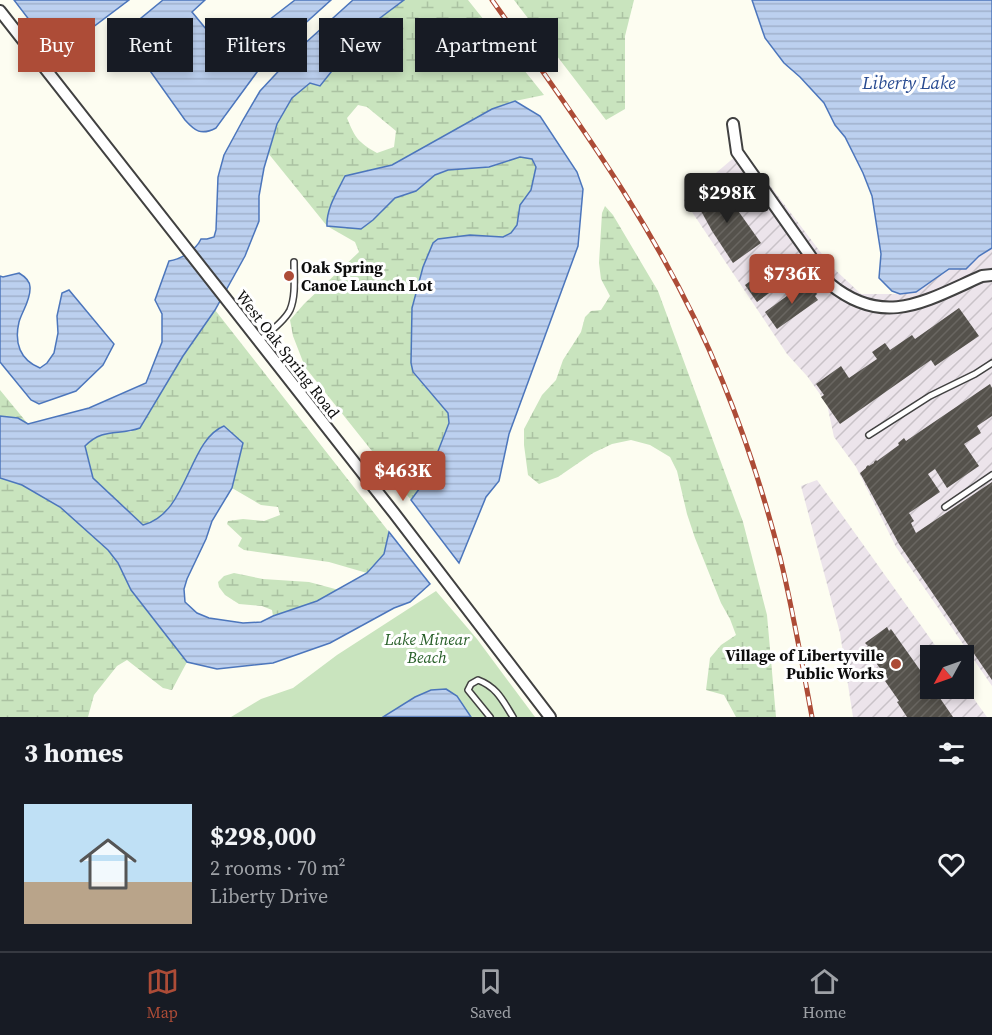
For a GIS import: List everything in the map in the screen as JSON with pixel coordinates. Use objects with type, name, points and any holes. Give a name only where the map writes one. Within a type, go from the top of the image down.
[{"type":"street","name":"West Oak Spring Road","points":[[0,11],[387,504],[550,717]]},
{"type":"street","points":[[733,124],[736,152],[830,284],[842,294],[858,302],[874,306],[898,307],[924,302],[982,276],[992,275]]},
{"type":"lane","points":[[258,341],[269,333],[290,310],[294,293],[294,262]]},
{"type":"lane","points":[[868,435],[930,396],[992,363]]},
{"type":"lane","points":[[945,507],[992,475]]},
{"type":"lane","points":[[490,717],[468,690],[471,684],[478,680],[488,684],[501,696],[513,717]]},
{"type":"shaded area","points":[[743,150],[831,266],[861,294],[916,292],[949,269],[966,269],[979,256],[992,248],[992,686],[974,660],[974,645],[964,645],[896,547],[856,467],[834,437],[827,404],[807,376],[787,354],[684,200]]},
{"type":"shaded area","points":[[817,480],[935,645],[920,645],[920,699],[974,699],[987,717],[853,717],[840,633],[801,486]]},
{"type":"green space","points":[[404,0],[468,0],[482,18],[415,18],[415,72],[526,72],[544,95],[492,109],[392,165],[345,176],[334,197],[327,218],[361,229],[395,198],[416,191],[435,175],[448,170],[489,167],[520,157],[532,159],[536,167],[531,190],[520,205],[517,225],[511,233],[503,237],[470,235],[412,308],[411,363],[413,373],[448,413],[449,423],[428,477],[411,500],[305,367],[293,336],[290,320],[359,252],[355,242],[327,226],[268,153],[277,124],[292,98],[310,83],[320,86],[331,72],[403,72],[403,18],[380,18]],"holes":[[[358,105],[367,107],[396,131],[394,147],[377,153],[361,142],[347,118]]]},
{"type":"green space","points":[[514,0],[634,0],[625,36],[625,109],[606,120],[558,57],[558,18],[528,18]]},
{"type":"green space","points":[[605,206],[613,215],[658,291],[743,522],[767,615],[776,717],[736,717],[724,695],[706,690],[710,658],[721,645],[736,635],[695,538],[677,471],[670,457],[650,445],[631,440],[612,444],[593,453],[558,477],[539,484],[528,475],[524,429],[542,395],[556,380],[563,360],[581,332],[585,317],[591,311],[601,310],[610,296],[601,279],[599,263],[602,213]]},
{"type":"green space","points":[[215,310],[389,532],[384,554],[367,573],[329,562],[244,550],[238,546],[242,538],[227,524],[228,521],[243,519],[264,521],[280,515],[278,507],[261,505],[232,488],[243,443],[204,442],[189,474],[168,509],[151,523],[143,525],[93,478],[85,446],[106,434],[131,432]]},
{"type":"green space","points":[[0,390],[28,424],[18,418],[0,416]]},
{"type":"green space","points":[[0,478],[22,485],[60,507],[108,550],[118,563],[131,590],[187,662],[172,690],[163,688],[127,660],[117,666],[94,695],[88,717],[0,717]]},
{"type":"green space","points":[[234,573],[263,579],[309,582],[339,590],[317,601],[273,616],[272,610],[262,606],[239,604],[225,595],[218,582],[224,576]]},
{"type":"green space","name":"Lake Minear Beach","points":[[436,591],[477,639],[535,717],[460,717],[431,691],[412,699],[385,717],[231,717],[261,699],[293,688],[337,655]]},
{"type":"water","points":[[14,0],[129,0],[95,26],[95,18],[28,18]]},
{"type":"water","points":[[163,0],[205,0],[192,12],[205,28],[205,72],[257,72],[216,128],[206,132],[195,129],[185,120],[151,72],[193,72],[193,18],[141,18]]},
{"type":"water","points":[[295,0],[331,0],[307,22],[307,18],[272,18]]},
{"type":"water","points":[[353,0],[404,0],[380,18],[333,18]]},
{"type":"water","name":"Liberty Lake","points":[[752,0],[992,0],[992,248],[979,256],[966,269],[949,269],[916,292],[900,294],[892,291],[879,278],[881,254],[872,196],[863,173],[824,103],[784,63],[765,38]]},
{"type":"water","points":[[319,31],[319,72],[331,72],[320,86],[310,83],[292,98],[277,124],[264,168],[259,196],[259,221],[245,256],[215,310],[183,356],[140,428],[105,434],[85,446],[93,478],[143,525],[158,518],[170,507],[202,446],[212,434],[224,426],[243,443],[232,488],[212,521],[184,589],[185,602],[197,613],[209,618],[243,623],[261,622],[317,601],[367,573],[384,554],[389,532],[430,584],[410,602],[394,608],[330,643],[273,663],[217,669],[187,662],[131,590],[118,563],[108,550],[60,507],[22,485],[0,478],[0,416],[18,418],[28,424],[89,408],[146,383],[162,342],[162,314],[155,300],[169,261],[187,254],[201,239],[214,237],[218,177],[224,155],[260,91],[278,72],[307,72],[307,41]]},
{"type":"water","points":[[515,101],[540,116],[577,172],[583,189],[578,246],[509,434],[499,481],[486,497],[459,563],[411,500],[428,477],[449,423],[448,413],[413,372],[411,363],[412,308],[423,267],[433,243],[438,239],[470,235],[503,237],[511,233],[517,225],[520,205],[531,190],[536,167],[532,159],[520,157],[489,167],[448,170],[435,175],[416,191],[395,198],[361,229],[327,226],[327,220],[345,176],[392,165],[492,109]]},
{"type":"water","points":[[19,273],[28,280],[30,292],[19,322],[18,344],[23,355],[33,365],[40,368],[54,353],[58,333],[57,316],[62,293],[69,290],[114,344],[103,365],[76,391],[39,404],[31,400],[0,362],[0,276]]},
{"type":"water","points":[[446,689],[457,696],[471,717],[383,717],[415,697],[431,690]]},
{"type":"building","points":[[719,184],[761,243],[733,263],[695,200]]},
{"type":"building","points":[[786,255],[797,267],[795,269],[798,272],[757,302],[745,285]]},
{"type":"building","points":[[806,282],[817,294],[815,296],[818,300],[777,329],[765,312]]},
{"type":"building","points":[[959,308],[979,336],[935,366],[931,360],[840,424],[821,397],[824,395],[816,384],[841,366],[849,378],[877,359],[872,352],[885,343],[890,350],[912,335],[915,339]]},
{"type":"building","points":[[990,384],[992,416],[977,426],[981,433],[964,444],[979,466],[947,488],[935,469],[928,474],[940,492],[909,513],[914,521],[911,523],[916,533],[992,482],[992,680],[974,654],[974,645],[968,645],[899,544],[860,473],[868,465],[899,445],[898,443],[904,438],[906,441]]},
{"type":"building","name":"Village of Libertyville Public Works","points":[[887,627],[889,631],[891,629],[920,670],[920,699],[941,699],[953,717],[907,717],[885,681],[888,679],[865,648],[868,646],[865,643]]},
{"type":"railway","points":[[492,0],[618,183],[675,279],[700,329],[739,423],[768,512],[789,597],[812,717]]},
{"type":"place","name":"Oak Spring Canoe Launch Lot","points":[[289,276]]},
{"type":"place","name":"Village of Libertyville Public Works","points":[[896,664]]}]
